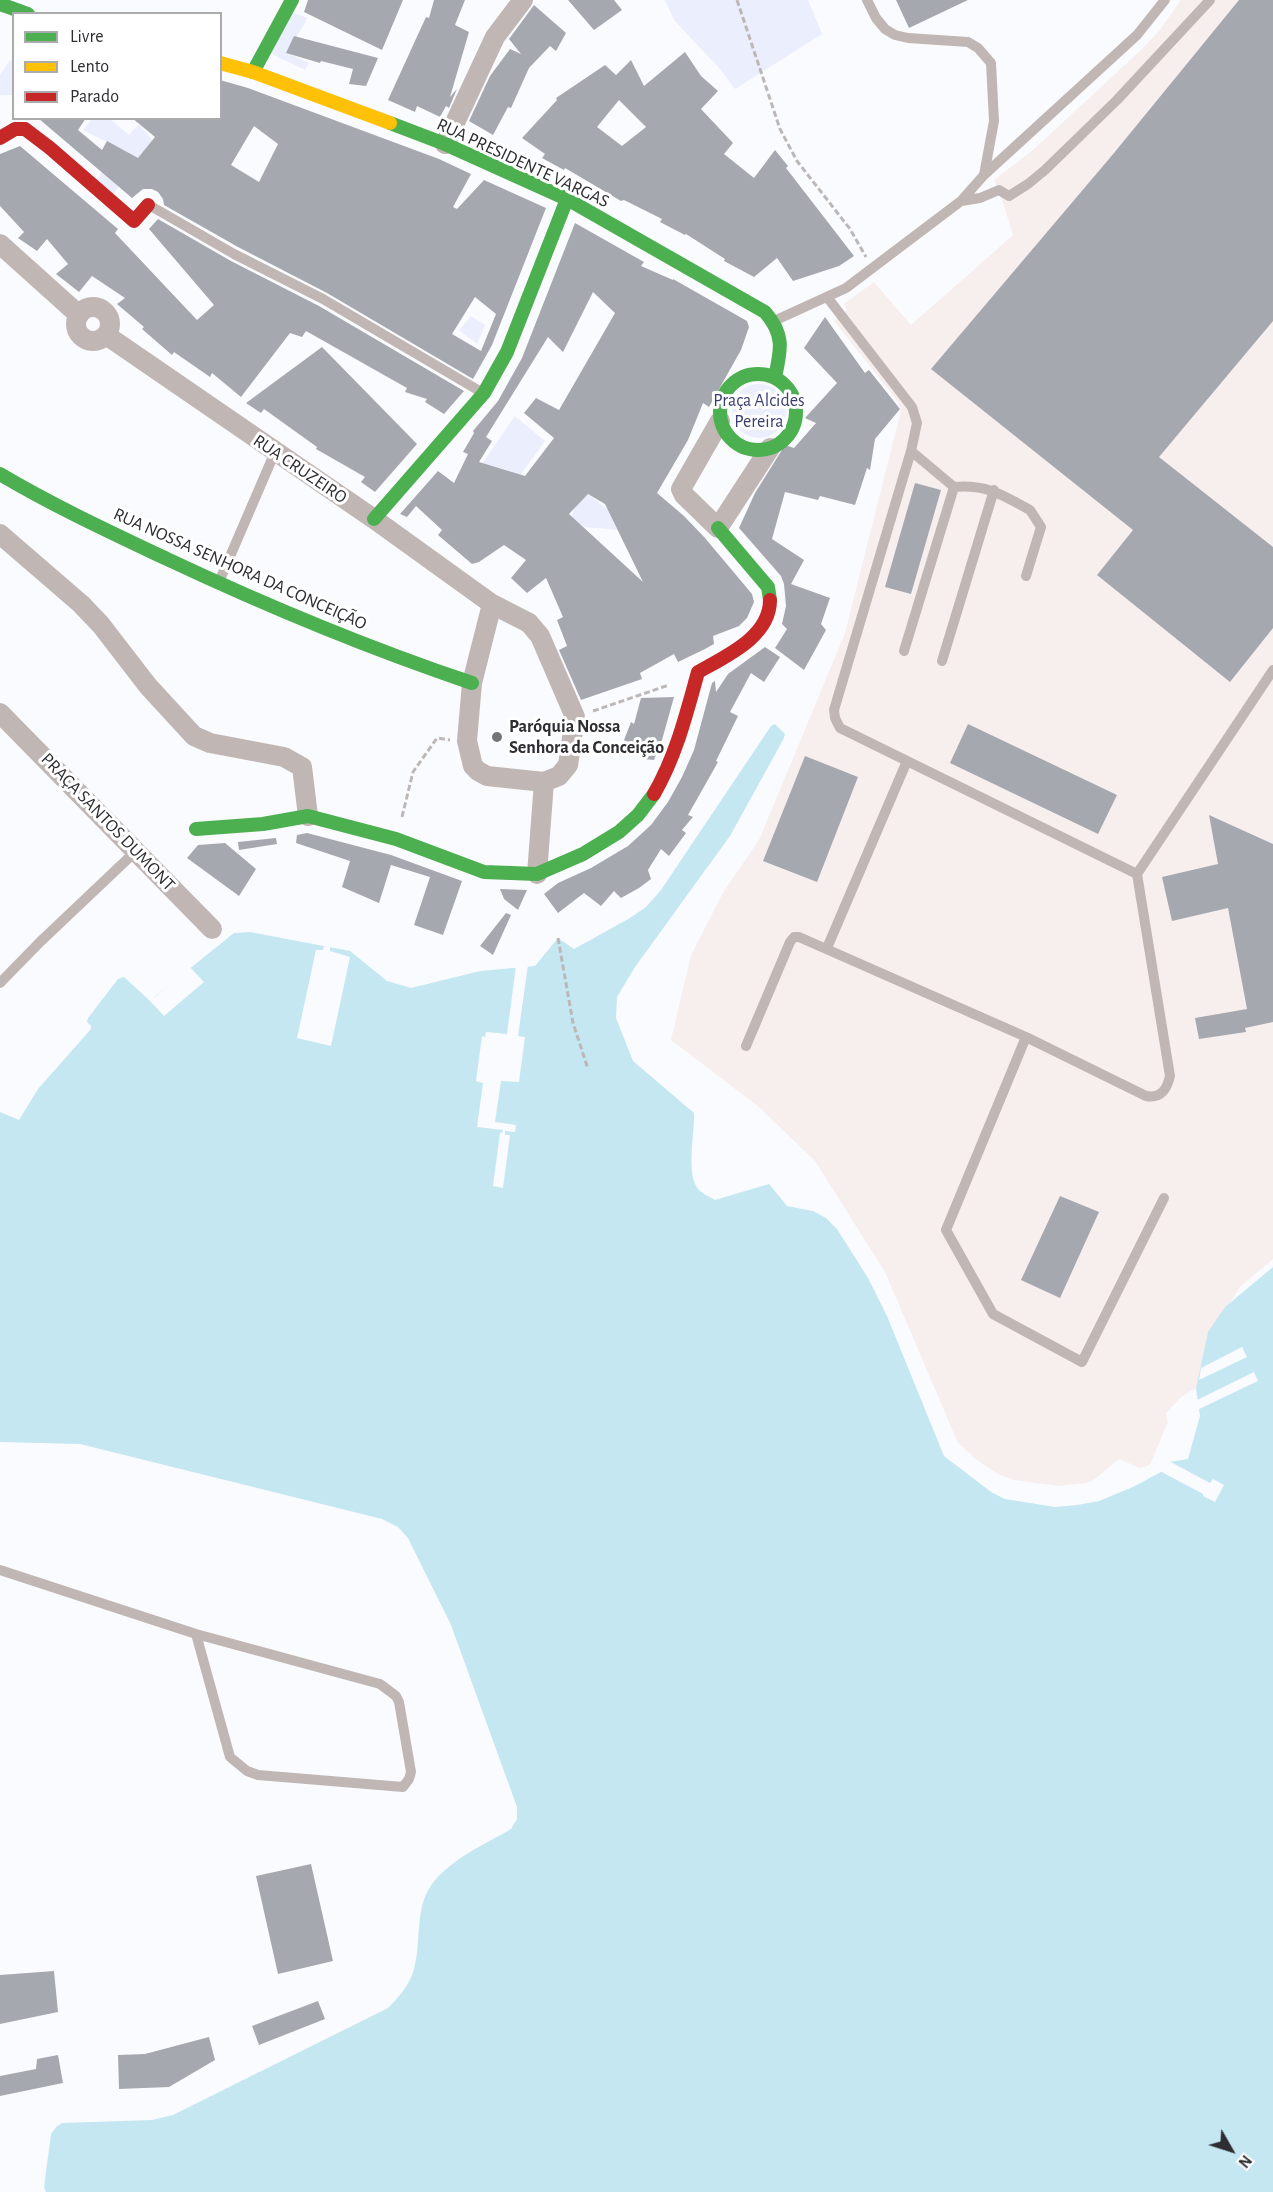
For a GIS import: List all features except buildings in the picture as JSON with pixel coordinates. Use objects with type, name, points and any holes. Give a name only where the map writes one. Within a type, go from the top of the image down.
[{"type":"street","points":[[253,72],[292,0]]},
{"type":"street","points":[[445,144],[492,43],[503,25],[524,0]]},
{"type":"street","points":[[1,5],[22,12]]},
{"type":"street","name":"RUA PRESIDENTE VARGAS","points":[[222,64],[253,72],[445,144],[567,199],[765,312],[774,321]]},
{"type":"street","points":[[0,138],[15,129],[25,129],[134,221],[148,205]]},
{"type":"street","points":[[374,519],[483,393],[507,352],[567,199]]},
{"type":"street","name":"RUA CRUZEIRO","points":[[0,244],[79,315],[77,328],[82,337],[87,340],[98,340],[106,335],[374,519],[492,604],[529,623],[540,636],[575,717]]},
{"type":"street","points":[[774,321],[782,348],[775,376]]},
{"type":"street","points":[[196,829],[262,824],[308,816],[396,839],[484,872],[537,874],[583,854],[619,832],[638,815],[668,771],[678,745],[698,672],[753,637],[767,617],[772,597],[768,587],[681,489],[720,421],[721,402],[729,386],[739,378],[763,373],[775,376],[793,395],[796,420],[782,442],[770,448],[757,451],[744,448],[733,442],[720,421]]},
{"type":"street","points":[[718,528],[770,448]]},
{"type":"street","name":"RUA NOSSA SENHORA DA CONCEIÇÃO","points":[[0,474],[63,510],[219,584],[418,666],[472,683]]},
{"type":"street","points":[[0,534],[81,604],[101,625],[148,686],[194,736],[221,746],[284,757],[302,767],[308,816]]},
{"type":"street","points":[[492,604],[472,683],[467,741],[473,766],[482,774],[544,782],[559,776],[568,765],[575,717]]},
{"type":"street","name":"PRAÇA SANTOS DUMONT","points":[[1,716],[212,929]]},
{"type":"street","points":[[537,874],[544,782]]},
{"type":"lane","points":[[867,0],[876,18],[885,29],[895,35],[968,42],[978,48],[991,63],[994,121],[984,175]]},
{"type":"lane","points":[[774,321],[846,288],[961,201],[984,175],[1137,35],[1165,0]]},
{"type":"lane","points":[[961,201],[980,198],[999,190],[1009,196],[1028,184],[1117,100],[1210,0]]},
{"type":"lane","points":[[148,205],[234,254],[323,299],[483,393]]},
{"type":"lane","points":[[827,297],[912,407],[917,423],[912,451],[834,710],[840,728],[1137,874]]},
{"type":"lane","points":[[912,451],[954,487],[969,486],[994,490],[1030,510],[1041,527],[1026,576]]},
{"type":"lane","points":[[219,584],[275,452]]},
{"type":"lane","points":[[904,651],[954,487]]},
{"type":"lane","points":[[942,661],[994,490]]},
{"type":"lane","points":[[746,1046],[789,942],[799,937],[1026,1037],[1146,1096],[1153,1097],[1161,1094],[1166,1089],[1170,1076],[1137,874],[1273,670]]},
{"type":"lane","points":[[827,948],[907,761]]},
{"type":"lane","points":[[0,983],[136,851]]},
{"type":"lane","points":[[1026,1037],[946,1230],[993,1314],[1082,1362],[1164,1198]]},
{"type":"lane","points":[[0,1570],[195,1634],[380,1684],[387,1688],[399,1702],[411,1772],[406,1784],[403,1787],[258,1775],[237,1764],[230,1758],[195,1634]]},
{"type":"path","points":[[737,0],[780,129],[797,161],[850,229],[873,269]]},
{"type":"path","points":[[575,717],[675,683],[698,672]]},
{"type":"path","points":[[396,839],[413,772],[437,738],[467,741]]},
{"type":"path","points":[[558,938],[573,1023],[588,1068]]},
{"type":"shaded area","points":[[1181,0],[1273,0],[1273,1259],[1240,1287],[1207,1338],[1196,1388],[1181,1397],[1166,1413],[1168,1422],[1150,1465],[1140,1468],[1119,1459],[1095,1479],[1086,1483],[1059,1486],[1013,1480],[998,1474],[958,1443],[885,1272],[815,1161],[759,1107],[671,1040],[691,955],[724,891],[759,840],[845,633],[901,410],[898,402],[834,321],[847,310],[844,304],[874,282],[911,325],[1013,235],[994,180],[1034,149],[1142,49],[1159,31]]},
{"type":"green space","points":[[665,0],[808,0],[822,34],[735,89],[720,69],[674,20]]},
{"type":"green space","points":[[292,12],[307,18],[287,53],[309,63],[305,70],[268,52]]},
{"type":"green space","points":[[10,60],[12,61],[12,95],[0,95],[0,75]]},
{"type":"green space","points":[[91,120],[111,120],[129,135],[139,124],[171,163],[142,153],[112,196],[95,184],[108,161],[119,148],[83,130]]},
{"type":"green space","points":[[471,316],[485,325],[477,344],[459,330]]},
{"type":"green space","name":"Praça Alcides Pereira","points":[[759,384],[769,386],[778,392],[784,401],[786,411],[784,421],[778,430],[769,436],[759,438],[749,436],[740,430],[734,421],[732,411],[734,401],[740,392],[749,386]]},
{"type":"green space","points":[[515,416],[545,441],[508,492],[512,472],[501,468],[484,483],[475,474]]},
{"type":"green space","points":[[588,494],[608,510],[618,530],[585,527],[571,518],[575,507]]},
{"type":"water","points":[[775,724],[785,734],[783,740],[730,836],[635,967],[617,997],[616,1018],[633,1061],[694,1113],[692,1174],[699,1190],[715,1200],[769,1184],[787,1206],[813,1211],[826,1218],[837,1229],[868,1278],[887,1316],[944,1456],[991,1492],[1005,1499],[1055,1507],[1099,1501],[1161,1472],[1170,1462],[1188,1459],[1200,1416],[1196,1388],[1208,1332],[1225,1307],[1273,1267],[1273,2192],[46,2192],[44,2187],[51,2134],[62,2123],[152,2120],[173,2115],[388,2008],[402,1993],[412,1975],[422,1905],[432,1884],[459,1859],[511,1829],[517,1819],[517,1807],[451,1625],[408,1538],[398,1527],[382,1519],[80,1444],[0,1442],[0,1112],[19,1120],[38,1089],[91,1029],[87,1022],[88,1018],[118,979],[124,977],[148,999],[152,999],[234,933],[250,932],[350,951],[387,981],[411,988],[480,971],[535,966],[558,938],[574,949],[646,907],[661,890],[771,726]]},
{"type":"pier","points":[[324,946],[330,947],[330,951],[350,957],[331,1046],[297,1038],[316,950],[323,950]]},
{"type":"pier","points":[[528,965],[518,1036],[525,1037],[519,1082],[501,1081],[495,1122],[516,1125],[515,1132],[505,1131],[505,1135],[510,1135],[503,1188],[493,1186],[500,1133],[503,1130],[477,1127],[483,1083],[476,1081],[482,1036],[485,1037],[486,1032],[507,1034],[516,966]]},
{"type":"pier","points":[[190,967],[204,982],[164,1016],[148,999],[155,997]]},
{"type":"pier","points":[[1242,1347],[1247,1357],[1199,1380],[1201,1368]]},
{"type":"pier","points":[[1254,1372],[1258,1381],[1195,1411],[1195,1401]]},
{"type":"pier","points":[[1167,1460],[1210,1483],[1213,1479],[1224,1485],[1215,1502],[1158,1470]]},
{"type":"traffic: fast","points":[[253,72],[292,0]]},
{"type":"traffic: fast","points":[[0,4],[22,12]]},
{"type":"traffic: fast","points":[[390,123],[445,144],[567,199],[765,312],[779,336],[780,351],[775,377]]},
{"type":"traffic: fast","points":[[374,519],[484,393],[507,352],[567,199]]},
{"type":"traffic: fast","points":[[751,374],[765,374],[779,380],[790,391],[796,405],[796,412],[793,427],[785,439],[765,450],[751,450],[737,444],[726,433],[720,419],[720,405],[726,391],[737,380],[751,374]]},
{"type":"traffic: fast","points":[[0,474],[82,518],[242,593],[356,641],[472,683]]},
{"type":"traffic: fast","points":[[718,528],[768,587],[770,600]]},
{"type":"traffic: fast","points":[[196,829],[263,824],[308,816],[396,839],[484,872],[537,874],[583,854],[619,832],[638,815],[654,794]]},
{"type":"traffic: slow","points":[[222,64],[253,72],[390,123]]},
{"type":"traffic: jam","points":[[0,138],[15,129],[25,129],[134,221],[148,205]]},
{"type":"traffic: jam","points":[[654,794],[674,750],[698,672],[733,652],[755,635],[763,625],[770,600]]},
{"type":"place","name":"Paróquia Nossa Senhora da Conceição","points":[[497,737]]}]
